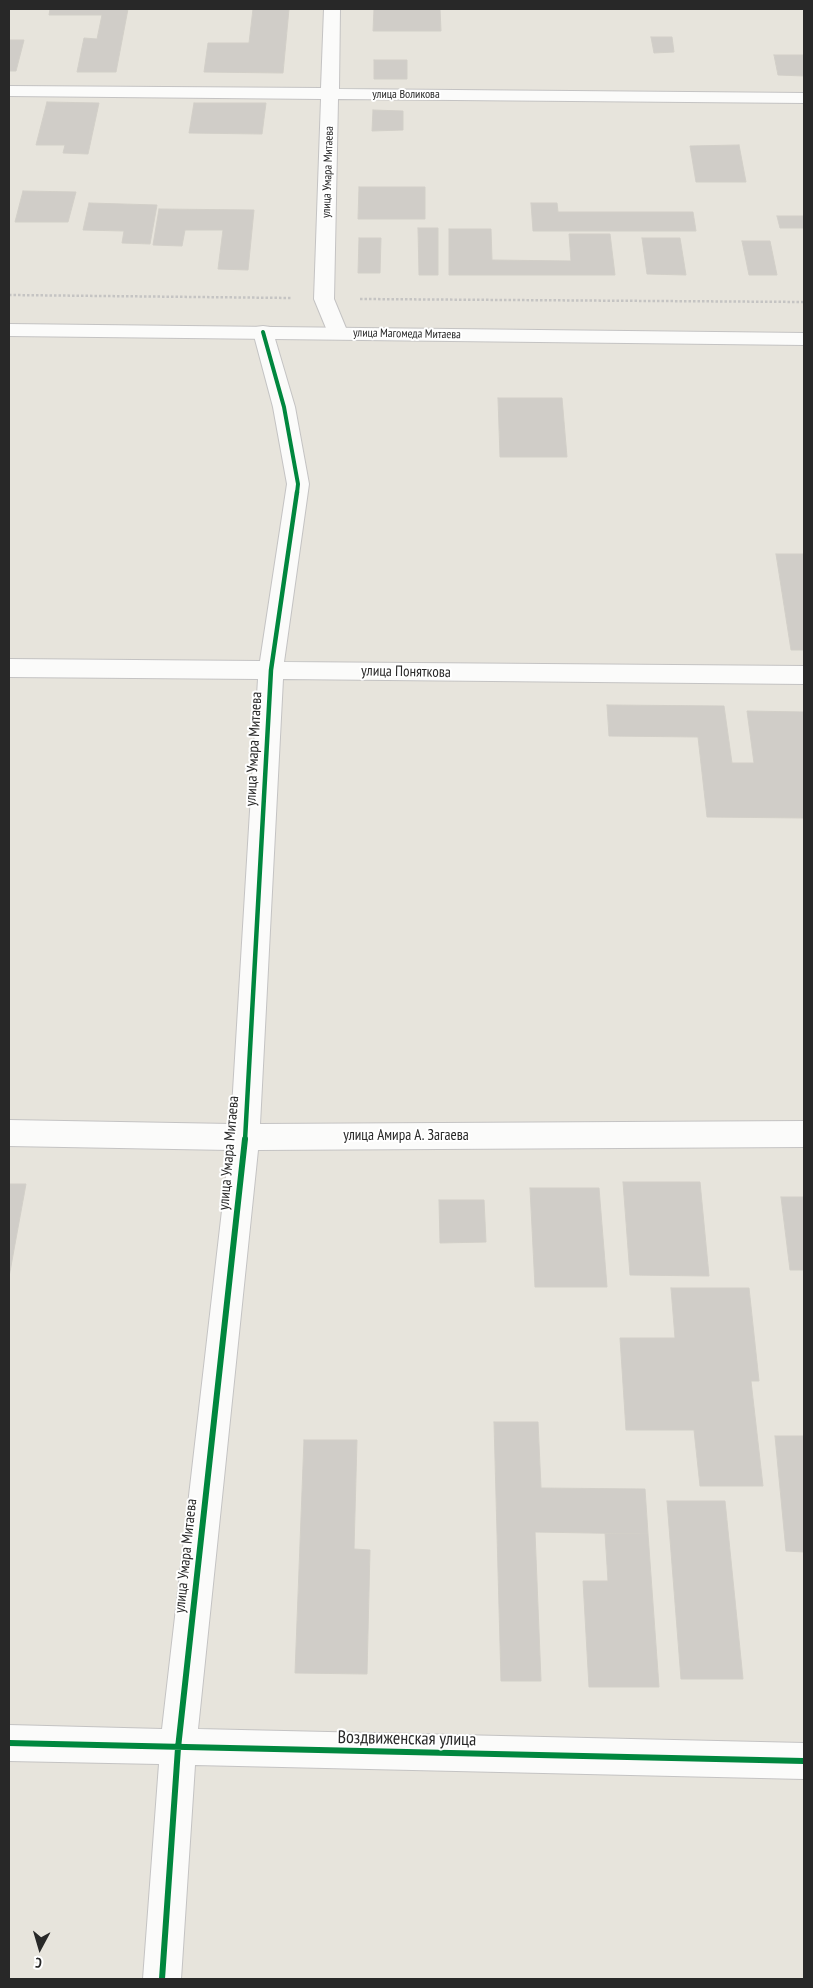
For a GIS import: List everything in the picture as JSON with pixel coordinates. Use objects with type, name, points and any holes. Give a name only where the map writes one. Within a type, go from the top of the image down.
[{"type":"street","name":"улица Умара Митаева","points":[[332,9],[324,299],[338,333]]},
{"type":"street","name":"улица Воликова","points":[[9,91],[804,98]]},
{"type":"street","name":"улица Магомеда Митаева","points":[[9,330],[804,339]]},
{"type":"street","name":"улица Умара Митаева","points":[[162,1979],[178,1748],[245,1137],[271,670],[298,484],[284,407],[263,332]]},
{"type":"street","name":"улица Поняткова","points":[[9,668],[804,674]]},
{"type":"street","name":"улица Амира А. Загаева","points":[[9,1134],[245,1137],[804,1134]]},
{"type":"street","name":"Воздвиженская улица","points":[[9,1743],[804,1761]]},
{"type":"path","points":[[9,295],[804,302]]},
{"type":"building","points":[[50,9],[128,9],[116,72],[77,72],[84,38],[97,39],[102,15],[49,15]]},
{"type":"building","points":[[253,9],[289,9],[283,73],[204,72],[208,43],[249,43]]},
{"type":"building","points":[[374,9],[440,9],[441,31],[373,31]]},
{"type":"building","points":[[651,37],[672,37],[674,52],[654,53]]},
{"type":"building","points":[[9,40],[24,40],[16,71],[9,71]]},
{"type":"building","points":[[774,55],[804,55],[804,76],[778,75]]},
{"type":"building","points":[[374,60],[407,60],[407,79],[374,79]]},
{"type":"building","points":[[47,102],[99,103],[88,154],[63,153],[65,145],[36,145]]},
{"type":"building","points":[[194,103],[266,103],[262,134],[189,133]]},
{"type":"building","points":[[373,110],[403,111],[403,130],[372,131]]},
{"type":"building","points":[[739,145],[746,182],[696,182],[690,146]]},
{"type":"building","points":[[359,187],[425,187],[425,219],[358,219]]},
{"type":"building","points":[[23,191],[76,192],[68,222],[15,222]]},
{"type":"building","points":[[89,203],[157,205],[150,244],[122,243],[124,231],[83,230]]},
{"type":"building","points":[[531,203],[557,203],[558,212],[693,212],[696,231],[533,231]]},
{"type":"building","points":[[159,209],[254,210],[248,270],[218,269],[223,230],[185,230],[182,246],[153,245]]},
{"type":"building","points":[[777,216],[804,216],[804,228],[780,228]]},
{"type":"building","points":[[418,228],[438,228],[438,275],[419,275]]},
{"type":"building","points":[[449,229],[491,229],[492,260],[571,261],[569,234],[610,234],[615,275],[449,275]]},
{"type":"building","points":[[359,238],[381,238],[380,273],[358,273]]},
{"type":"building","points":[[642,238],[680,238],[686,275],[647,274]]},
{"type":"building","points":[[742,241],[770,241],[777,275],[749,275]]},
{"type":"building","points":[[498,398],[562,398],[567,457],[500,457]]},
{"type":"building","points":[[776,554],[804,554],[804,650],[791,650]]},
{"type":"building","points":[[607,705],[724,706],[732,763],[754,763],[747,711],[804,712],[804,818],[707,817],[698,737],[609,736]]},
{"type":"building","points":[[623,1182],[700,1182],[709,1276],[630,1275]]},
{"type":"building","points":[[9,1184],[26,1184],[9,1277]]},
{"type":"building","points":[[530,1188],[599,1188],[607,1287],[535,1287]]},
{"type":"building","points":[[781,1197],[804,1197],[804,1270],[790,1270]]},
{"type":"building","points":[[439,1200],[484,1200],[486,1242],[440,1243]]},
{"type":"building","points":[[671,1288],[749,1288],[759,1381],[751,1381],[763,1486],[700,1486],[694,1430],[626,1430],[620,1338],[675,1338]]},
{"type":"building","points":[[494,1422],[538,1422],[541,1488],[645,1489],[648,1534],[535,1532],[541,1681],[501,1681]]},
{"type":"building","points":[[775,1436],[804,1436],[804,1552],[786,1551]]},
{"type":"building","points":[[304,1440],[357,1440],[354,1549],[370,1550],[367,1674],[295,1673]]},
{"type":"building","points":[[667,1501],[725,1501],[743,1679],[681,1679]]},
{"type":"building","points":[[605,1533],[648,1534],[659,1687],[589,1687],[583,1581],[608,1581]]},
{"type":"cycle path","points":[[162,1979],[178,1748],[245,1137],[271,670],[298,484],[284,407],[263,332]]},
{"type":"cycle path","points":[[9,1743],[804,1761]]}]
